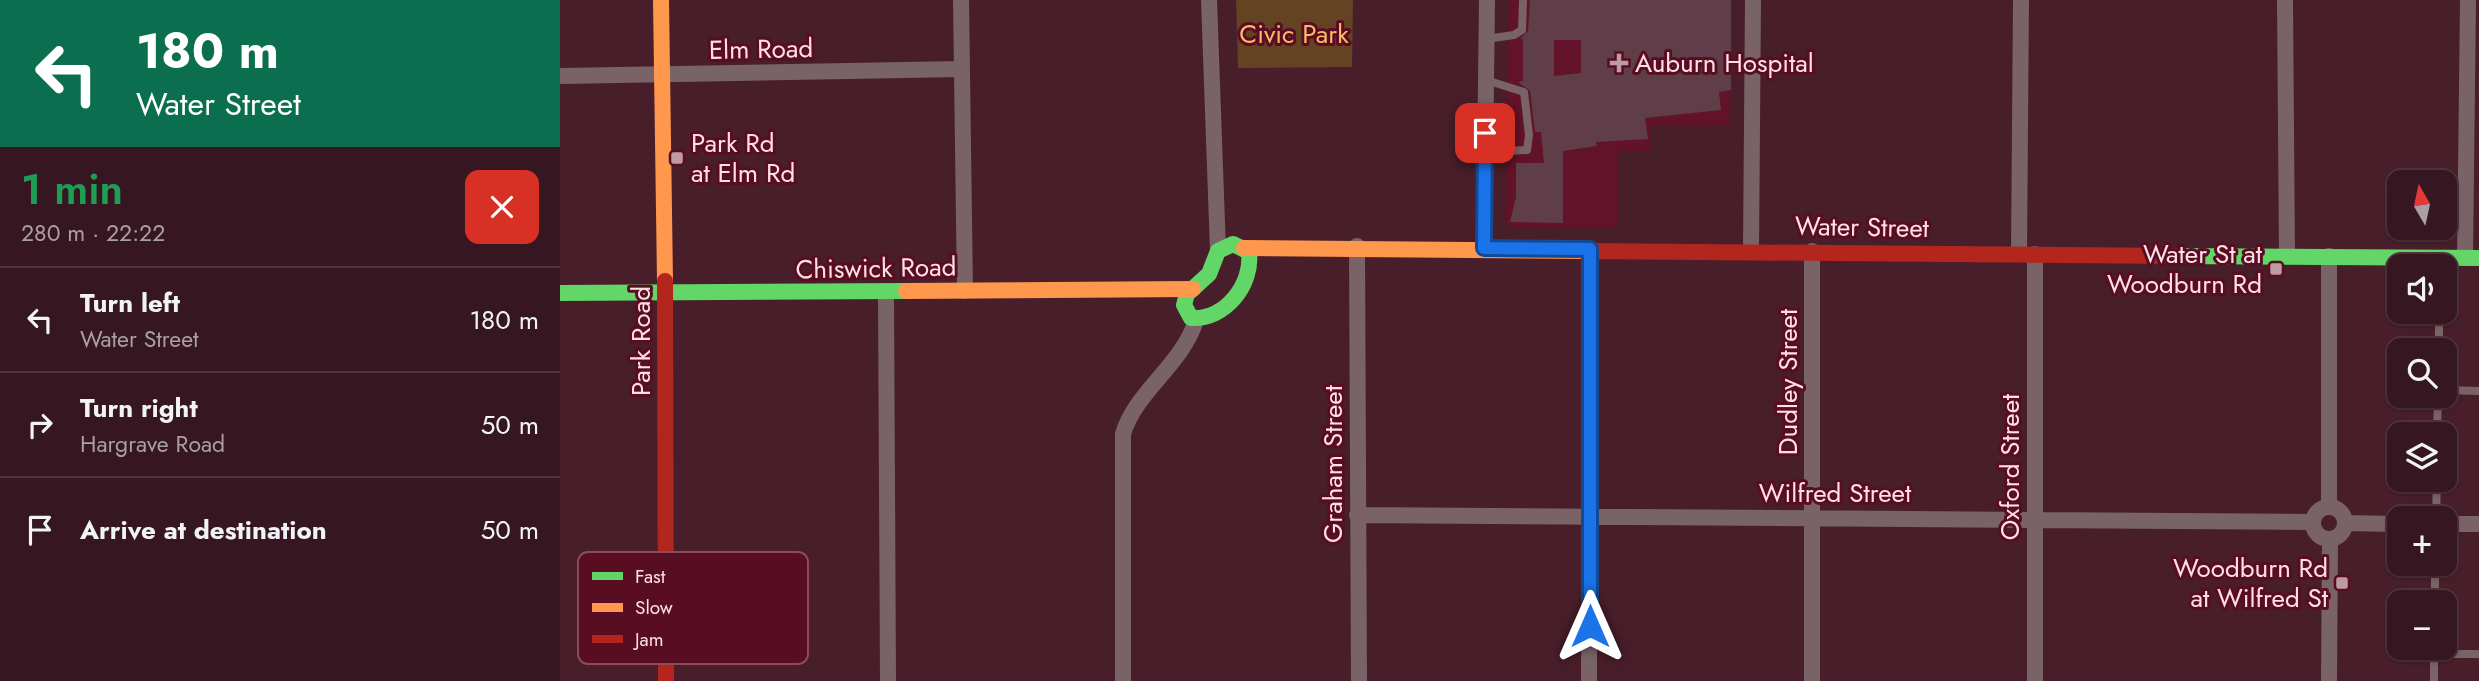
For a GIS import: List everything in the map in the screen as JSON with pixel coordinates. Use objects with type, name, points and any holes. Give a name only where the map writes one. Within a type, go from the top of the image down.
[{"type":"street","name":"Park Road","points":[[661,0],[666,293],[666,552]]},
{"type":"street","points":[[961,0],[965,291]]},
{"type":"street","points":[[1209,0],[1218,251],[1209,274],[1187,294],[1184,304],[1187,315],[1196,320],[1219,312],[1246,279],[1252,266],[1249,252],[1244,248]]},
{"type":"street","points":[[1484,248],[1486,0]]},
{"type":"street","points":[[1751,251],[1753,0]]},
{"type":"street","points":[[2019,253],[2021,0]]},
{"type":"street","points":[[2285,0],[2287,255]]},
{"type":"street","points":[[2468,0],[2472,258]]},
{"type":"street","name":"Elm Road","points":[[560,76],[962,69]]},
{"type":"street","name":"Water Street","points":[[1218,251],[1233,244],[1244,248],[1357,246],[2287,255],[2387,259]]},
{"type":"street","name":"Graham Street","points":[[1357,246],[1359,681]]},
{"type":"street","points":[[1590,249],[1590,681]]},
{"type":"street","name":"Dudley Street","points":[[1812,251],[1812,681]]},
{"type":"street","name":"Oxford Street","points":[[2035,254],[2035,681]]},
{"type":"street","points":[[2329,256],[2329,506]]},
{"type":"street","name":"Chiswick Road","points":[[560,293],[1193,289]]},
{"type":"street","points":[[886,293],[888,681]]},
{"type":"street","points":[[1123,681],[1123,434],[1137,409],[1186,345],[1196,320]]},
{"type":"street","points":[[2329,506],[2341,511],[2345,523],[2339,535],[2330,539],[2317,533],[2313,522],[2318,511],[2329,506]]},
{"type":"street","name":"Wilfred Street","points":[[1357,515],[2313,522]]},
{"type":"street","points":[[2345,523],[2387,524]]},
{"type":"street","points":[[2457,524],[2479,524]]},
{"type":"street","points":[[2329,681],[2330,539]]},
{"type":"lane","points":[[1486,39],[1514,36],[1522,30],[1523,0]]},
{"type":"lane","points":[[1485,152],[1527,149],[1530,135],[1524,92],[1486,80]]},
{"type":"lane","points":[[2457,390],[2479,391]]},
{"type":"lane","points":[[2457,653],[2479,654]]},
{"type":"lane","points":[[2434,660],[2434,681]]},
{"type":"shaded area","name":"Auburn Hospital","points":[[1509,0],[1731,0],[1730,126],[1649,126],[1649,152],[1618,151],[1617,227],[1511,228],[1506,223]]},
{"type":"green space","name":"Civic Park","points":[[1236,0],[1353,0],[1352,67],[1238,68]]},
{"type":"building","name":"Auburn Hospital","points":[[1530,0],[1731,0],[1731,90],[1719,92],[1721,110],[1645,118],[1648,139],[1596,142],[1597,146],[1563,151],[1563,223],[1510,222],[1516,197],[1516,163],[1544,163],[1541,132],[1535,132],[1530,91],[1518,82],[1523,81],[1523,39],[1520,39],[1528,31]],"holes":[[[1554,40],[1581,40],[1581,73],[1554,76]]]},
{"type":"traffic: fast","points":[[1233,244],[1249,252],[1249,264],[1241,288],[1225,307],[1203,317],[1191,318],[1184,305],[1187,294],[1209,274],[1218,251],[1233,244]]},
{"type":"traffic: fast","points":[[2179,256],[2479,258]]},
{"type":"traffic: fast","points":[[560,293],[906,291]]},
{"type":"traffic: slow","points":[[661,0],[665,281]]},
{"type":"traffic: slow","points":[[1244,248],[1586,251]]},
{"type":"traffic: slow","points":[[906,291],[1193,289]]},
{"type":"traffic: jam","points":[[1586,251],[2179,256]]},
{"type":"traffic: jam","points":[[665,281],[666,552]]},
{"type":"traffic: jam","points":[[666,664],[666,681]]},
{"type":"place","name":"Auburn Hospital","points":[[1619,63]]},
{"type":"place","name":"Park Rd at Elm Rd","points":[[677,158]]},
{"type":"place","name":"Water St at Woodburn Rd","points":[[2276,269]]},
{"type":"place","name":"Woodburn Rd at Wilfred St","points":[[2342,583]]},
{"type":"route","points":[[1485,133],[1484,248],[1590,249],[1590,626]]}]
